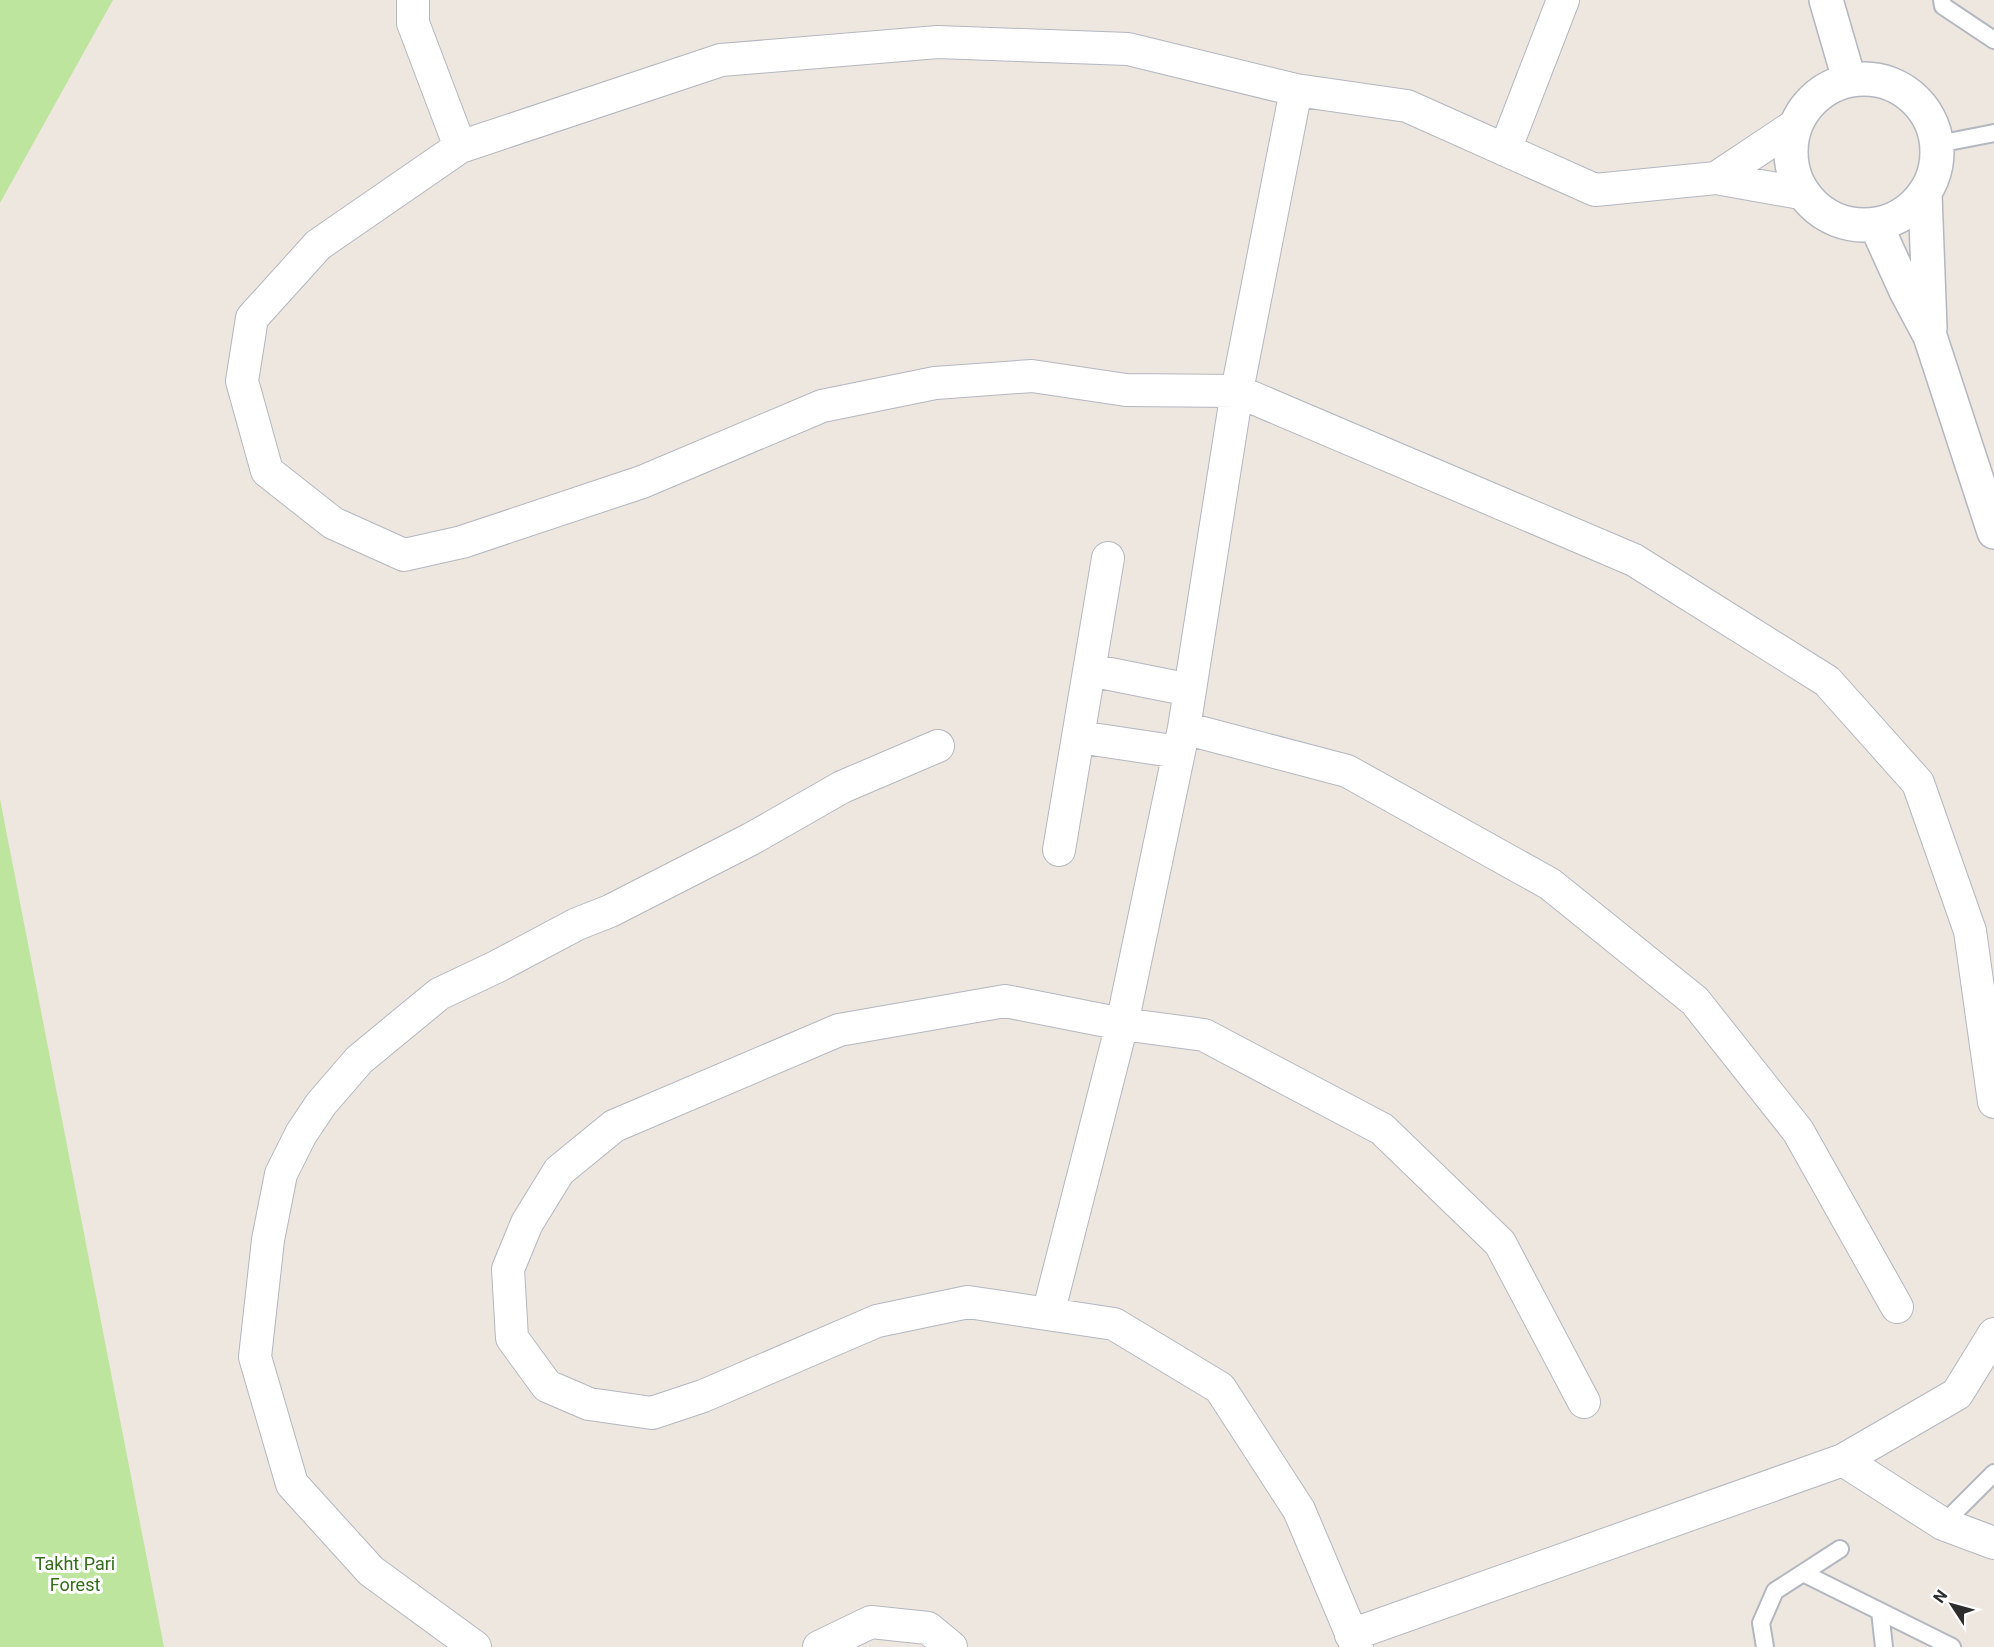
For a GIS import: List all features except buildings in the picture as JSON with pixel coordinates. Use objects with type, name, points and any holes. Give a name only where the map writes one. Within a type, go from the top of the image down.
[{"type":"street","points":[[412,0],[413,23],[460,147]]},
{"type":"street","points":[[1505,150],[1563,0]]},
{"type":"street","points":[[1826,0],[1849,79]]},
{"type":"street","points":[[1800,193],[1716,178],[1595,190],[1407,106],[1296,90],[1128,49],[938,42],[721,60],[460,147],[318,245],[252,318],[242,381],[267,471],[333,523],[404,555],[462,542],[642,482],[822,406],[935,383],[1032,376],[1126,390],[1237,391],[1634,560],[1827,681],[1918,783],[1970,931],[1994,1102]]},
{"type":"street","points":[[1874,78],[1898,86],[1918,101],[1932,122],[1938,144],[1936,168],[1925,194],[1911,209],[1876,225],[1843,223],[1821,213],[1800,193],[1790,151],[1794,126],[1807,105],[1826,88],[1849,79],[1874,78]]},
{"type":"street","points":[[1048,1314],[1122,1024],[1182,740],[1237,391],[1296,90]]},
{"type":"street","points":[[1716,178],[1794,126]]},
{"type":"street","points":[[1925,194],[1930,336]]},
{"type":"street","points":[[1876,225],[1906,291],[1930,336],[1994,531]]},
{"type":"street","points":[[1059,850],[1108,558]]},
{"type":"street","points":[[1090,670],[1190,690]]},
{"type":"street","points":[[1078,737],[1182,740],[1347,771],[1550,884],[1695,1001],[1798,1131],[1897,1307]]},
{"type":"street","points":[[475,1647],[371,1571],[292,1484],[255,1357],[268,1240],[280,1174],[301,1134],[321,1104],[358,1060],[439,994],[751,839],[842,787],[938,746]]},
{"type":"street","points":[[1584,1402],[1500,1243],[1382,1129],[1204,1035],[1122,1024],[1005,1001],[839,1030],[614,1126],[559,1171],[527,1223],[508,1269],[512,1338],[547,1386],[589,1404],[652,1413],[703,1396],[877,1321],[968,1302],[1114,1324],[1220,1388],[1299,1510],[1354,1641],[1843,1460],[1957,1394],[1994,1334]]},
{"type":"street","points":[[1843,1460],[1943,1524],[1994,1543]]},
{"type":"street","points":[[819,1647],[871,1622],[928,1628],[951,1647]]},
{"type":"lane","points":[[1942,0],[1944,6],[1994,40]]},
{"type":"lane","points":[[1938,144],[1994,133]]},
{"type":"lane","points":[[1943,1524],[1994,1473]]},
{"type":"lane","points":[[1764,1647],[1761,1623],[1775,1591],[1840,1549]]},
{"type":"lane","points":[[1803,1573],[1952,1647]]},
{"type":"lane","points":[[1880,1611],[1884,1647]]},
{"type":"green space","points":[[0,0],[113,0],[0,203]]},
{"type":"green space","name":"Takht Pari Forest","points":[[0,799],[164,1647],[0,1647]]}]
